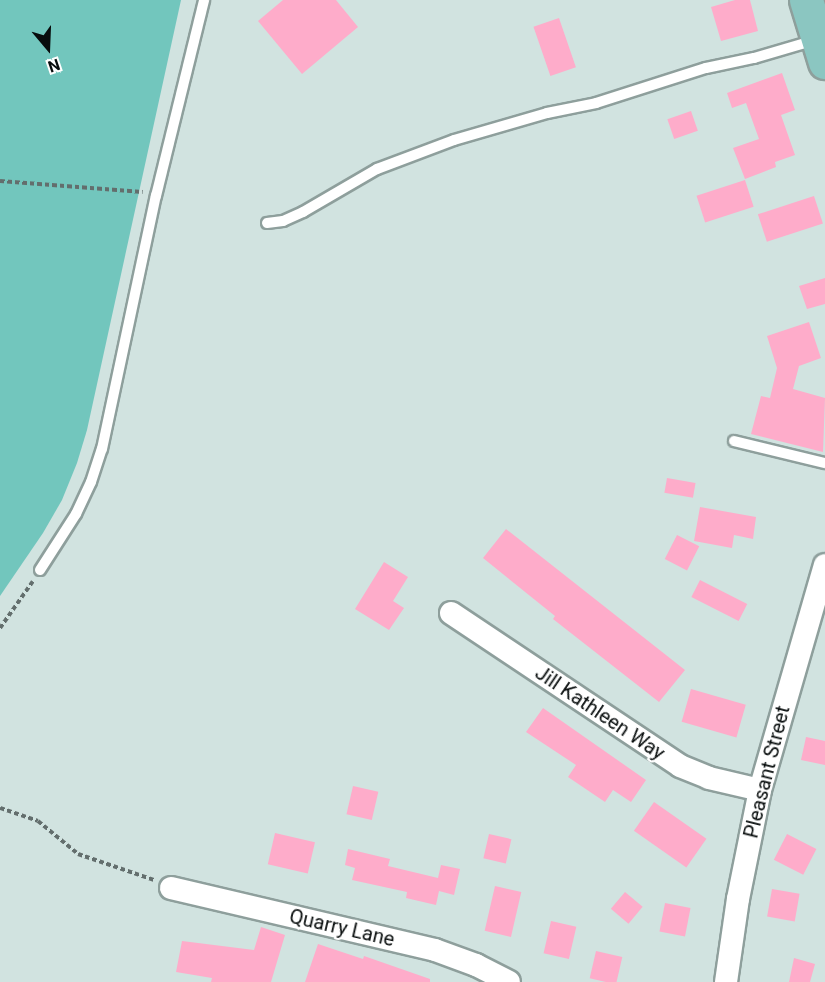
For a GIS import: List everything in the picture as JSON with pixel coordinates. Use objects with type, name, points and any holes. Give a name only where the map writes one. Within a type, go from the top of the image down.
[{"type":"main road","points":[[806,0],[821,50]]},
{"type":"street","name":"Pleasant Street","points":[[726,982],[738,899],[760,790],[825,566]]},
{"type":"street","name":"Jill Kathleen Way","points":[[451,613],[680,766],[709,778],[760,790]]},
{"type":"street","name":"Quarry Lane","points":[[171,888],[435,950],[476,965],[509,982]]},
{"type":"lane","points":[[40,570],[76,514],[97,466],[156,196],[204,0]]},
{"type":"lane","points":[[267,223],[283,221],[303,212],[377,169],[454,140],[547,113],[596,103],[706,68],[754,58],[821,50]]},
{"type":"lane","points":[[734,441],[825,463]]},
{"type":"path","points":[[0,181],[133,190],[156,196]]},
{"type":"path","points":[[0,628],[40,570]]},
{"type":"path","points":[[0,808],[38,821],[78,854],[150,878],[171,888]]},
{"type":"shaded area","points":[[0,0],[181,0],[87,430],[77,463],[62,500],[43,533],[0,596]]},
{"type":"building","points":[[283,0],[336,0],[358,27],[302,74],[258,21]]},
{"type":"building","points":[[735,0],[750,0],[758,31],[721,41],[711,7]]},
{"type":"building","points":[[559,18],[576,67],[550,76],[533,27]]},
{"type":"building","points":[[782,73],[795,110],[781,115],[795,155],[775,162],[776,167],[745,179],[733,148],[759,139],[746,103],[732,108],[727,93]]},
{"type":"building","points":[[691,111],[698,131],[674,139],[667,119]]},
{"type":"building","points":[[745,180],[754,207],[705,222],[696,196]]},
{"type":"building","points":[[814,196],[823,224],[767,242],[758,214]]},
{"type":"building","points":[[825,278],[825,304],[807,309],[799,286]]},
{"type":"building","points":[[809,322],[821,358],[799,366],[793,389],[825,398],[823,452],[751,434],[761,396],[770,398],[777,368],[767,336]]},
{"type":"building","points":[[667,478],[696,483],[693,498],[664,493]]},
{"type":"building","points":[[700,507],[756,517],[753,539],[734,535],[732,548],[694,541]]},
{"type":"building","points":[[506,529],[685,670],[659,702],[553,619],[555,616],[483,558]]},
{"type":"building","points":[[677,535],[699,546],[687,570],[665,559]]},
{"type":"building","points":[[384,562],[408,577],[393,601],[404,608],[389,630],[355,609]]},
{"type":"building","points":[[700,580],[747,604],[739,621],[691,597]]},
{"type":"building","points":[[691,689],[746,705],[736,737],[682,722]]},
{"type":"building","points":[[543,708],[646,780],[631,802],[613,790],[605,802],[568,777],[576,765],[526,732]]},
{"type":"building","points":[[806,737],[825,741],[825,765],[801,760]]},
{"type":"building","points":[[353,786],[378,792],[372,820],[346,814]]},
{"type":"building","points":[[654,802],[706,839],[686,867],[634,831]]},
{"type":"building","points":[[275,833],[315,842],[308,873],[268,864]]},
{"type":"building","points":[[489,834],[511,839],[506,864],[483,858]]},
{"type":"building","points":[[787,834],[816,849],[803,875],[774,860]]},
{"type":"building","points":[[348,849],[390,859],[388,866],[438,878],[441,865],[460,869],[454,895],[439,891],[436,905],[406,898],[407,892],[352,880],[355,868],[345,865]]},
{"type":"building","points":[[495,886],[521,892],[511,937],[485,931]]},
{"type":"building","points":[[772,889],[800,894],[795,921],[767,917]]},
{"type":"building","points":[[625,892],[643,907],[628,924],[611,909]]},
{"type":"building","points":[[665,903],[691,908],[685,936],[659,931]]},
{"type":"building","points":[[551,921],[576,927],[569,959],[544,953]]},
{"type":"building","points":[[261,927],[285,935],[271,982],[211,982],[212,978],[176,972],[182,941],[254,950]]},
{"type":"building","points":[[318,944],[363,959],[364,956],[430,979],[430,982],[305,982]]},
{"type":"building","points":[[596,951],[622,957],[617,982],[590,978]]},
{"type":"building","points":[[794,958],[815,964],[810,982],[789,982]]}]
